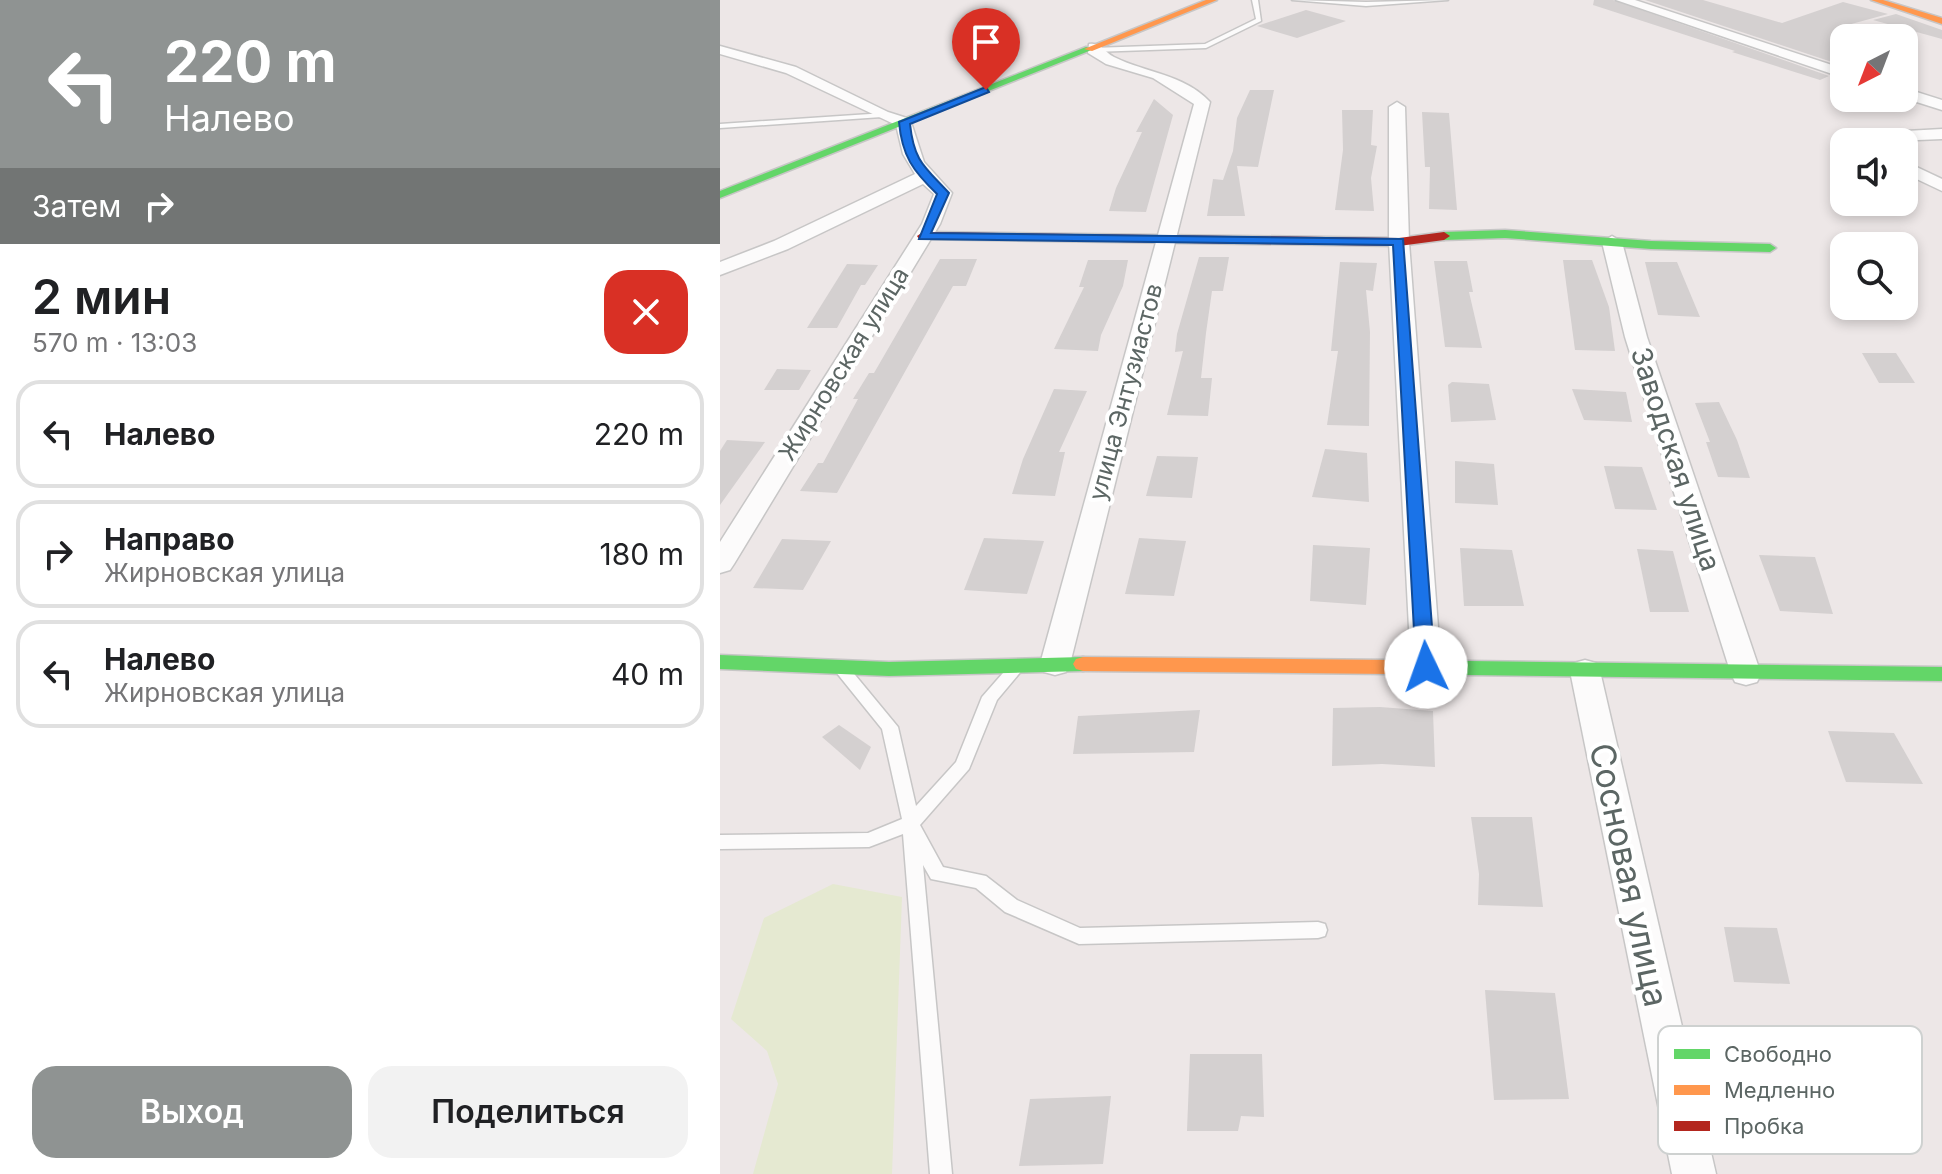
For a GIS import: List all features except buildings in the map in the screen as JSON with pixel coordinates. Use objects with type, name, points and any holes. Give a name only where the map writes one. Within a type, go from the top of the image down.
[{"type":"street","points":[[720,195],[1213,0]]},
{"type":"street","points":[[1622,0],[1830,69]]},
{"type":"street","points":[[1875,0],[1942,21]]},
{"type":"street","name":"улица Энтузиастов","points":[[1055,664],[1202,102],[1158,75],[1111,61],[1094,49]]},
{"type":"street","points":[[720,50],[791,70],[882,115],[904,122]]},
{"type":"street","points":[[1918,97],[1942,105]]},
{"type":"street","points":[[1397,107],[1399,242],[1426,667]]},
{"type":"street","name":"Жирновская улица","points":[[720,564],[923,236],[943,193],[916,168],[906,144],[904,122]]},
{"type":"street","points":[[1918,136],[1942,134]]},
{"type":"street","points":[[1918,173],[1942,186]]},
{"type":"street","points":[[720,269],[781,245],[925,176]]},
{"type":"street","points":[[923,236],[1399,242],[1435,234],[1571,237],[1612,242],[1770,248]]},
{"type":"street","name":"Заводская улица","points":[[1612,242],[1636,337],[1746,674]]},
{"type":"street","points":[[720,662],[840,667],[1156,662],[1746,674],[1942,674]]},
{"type":"street","name":"Сосновая улица","points":[[1585,671],[1662,1026]]},
{"type":"street","name":"Сосновая улица","points":[[1690,1154],[1694,1174]]},
{"type":"lane","points":[[1094,49],[1206,46],[1259,20],[1255,0]]},
{"type":"lane","points":[[1295,0],[1366,4],[1445,0]]},
{"type":"lane","points":[[720,126],[882,115]]},
{"type":"lane","points":[[720,842],[869,840],[911,823],[963,765],[990,697],[1018,665]]},
{"type":"lane","points":[[840,667],[890,727],[911,823],[941,1174]]},
{"type":"lane","points":[[911,823],[937,874],[980,881],[1011,906],[1079,936],[1318,930]]},
{"type":"green space","points":[[833,884],[902,897],[892,1174],[753,1174],[778,1084],[767,1051],[731,1019],[764,918]]},
{"type":"traffic: fast","points":[[720,195],[1089,49]]},
{"type":"traffic: fast","points":[[1444,236],[1505,234],[1651,245],[1770,248]]},
{"type":"traffic: fast","points":[[720,662],[889,669],[1083,664]]},
{"type":"traffic: fast","points":[[1391,667],[1942,674]]},
{"type":"traffic: slow","points":[[1089,49],[1213,0]]},
{"type":"traffic: slow","points":[[1875,0],[1942,21]]},
{"type":"traffic: slow","points":[[1083,664],[1391,667]]},
{"type":"traffic: jam","points":[[923,236],[1399,242],[1444,236]]},
{"type":"route","points":[[986,90],[904,122],[906,144],[916,168],[943,193],[923,236],[1399,242],[1426,667]]}]
